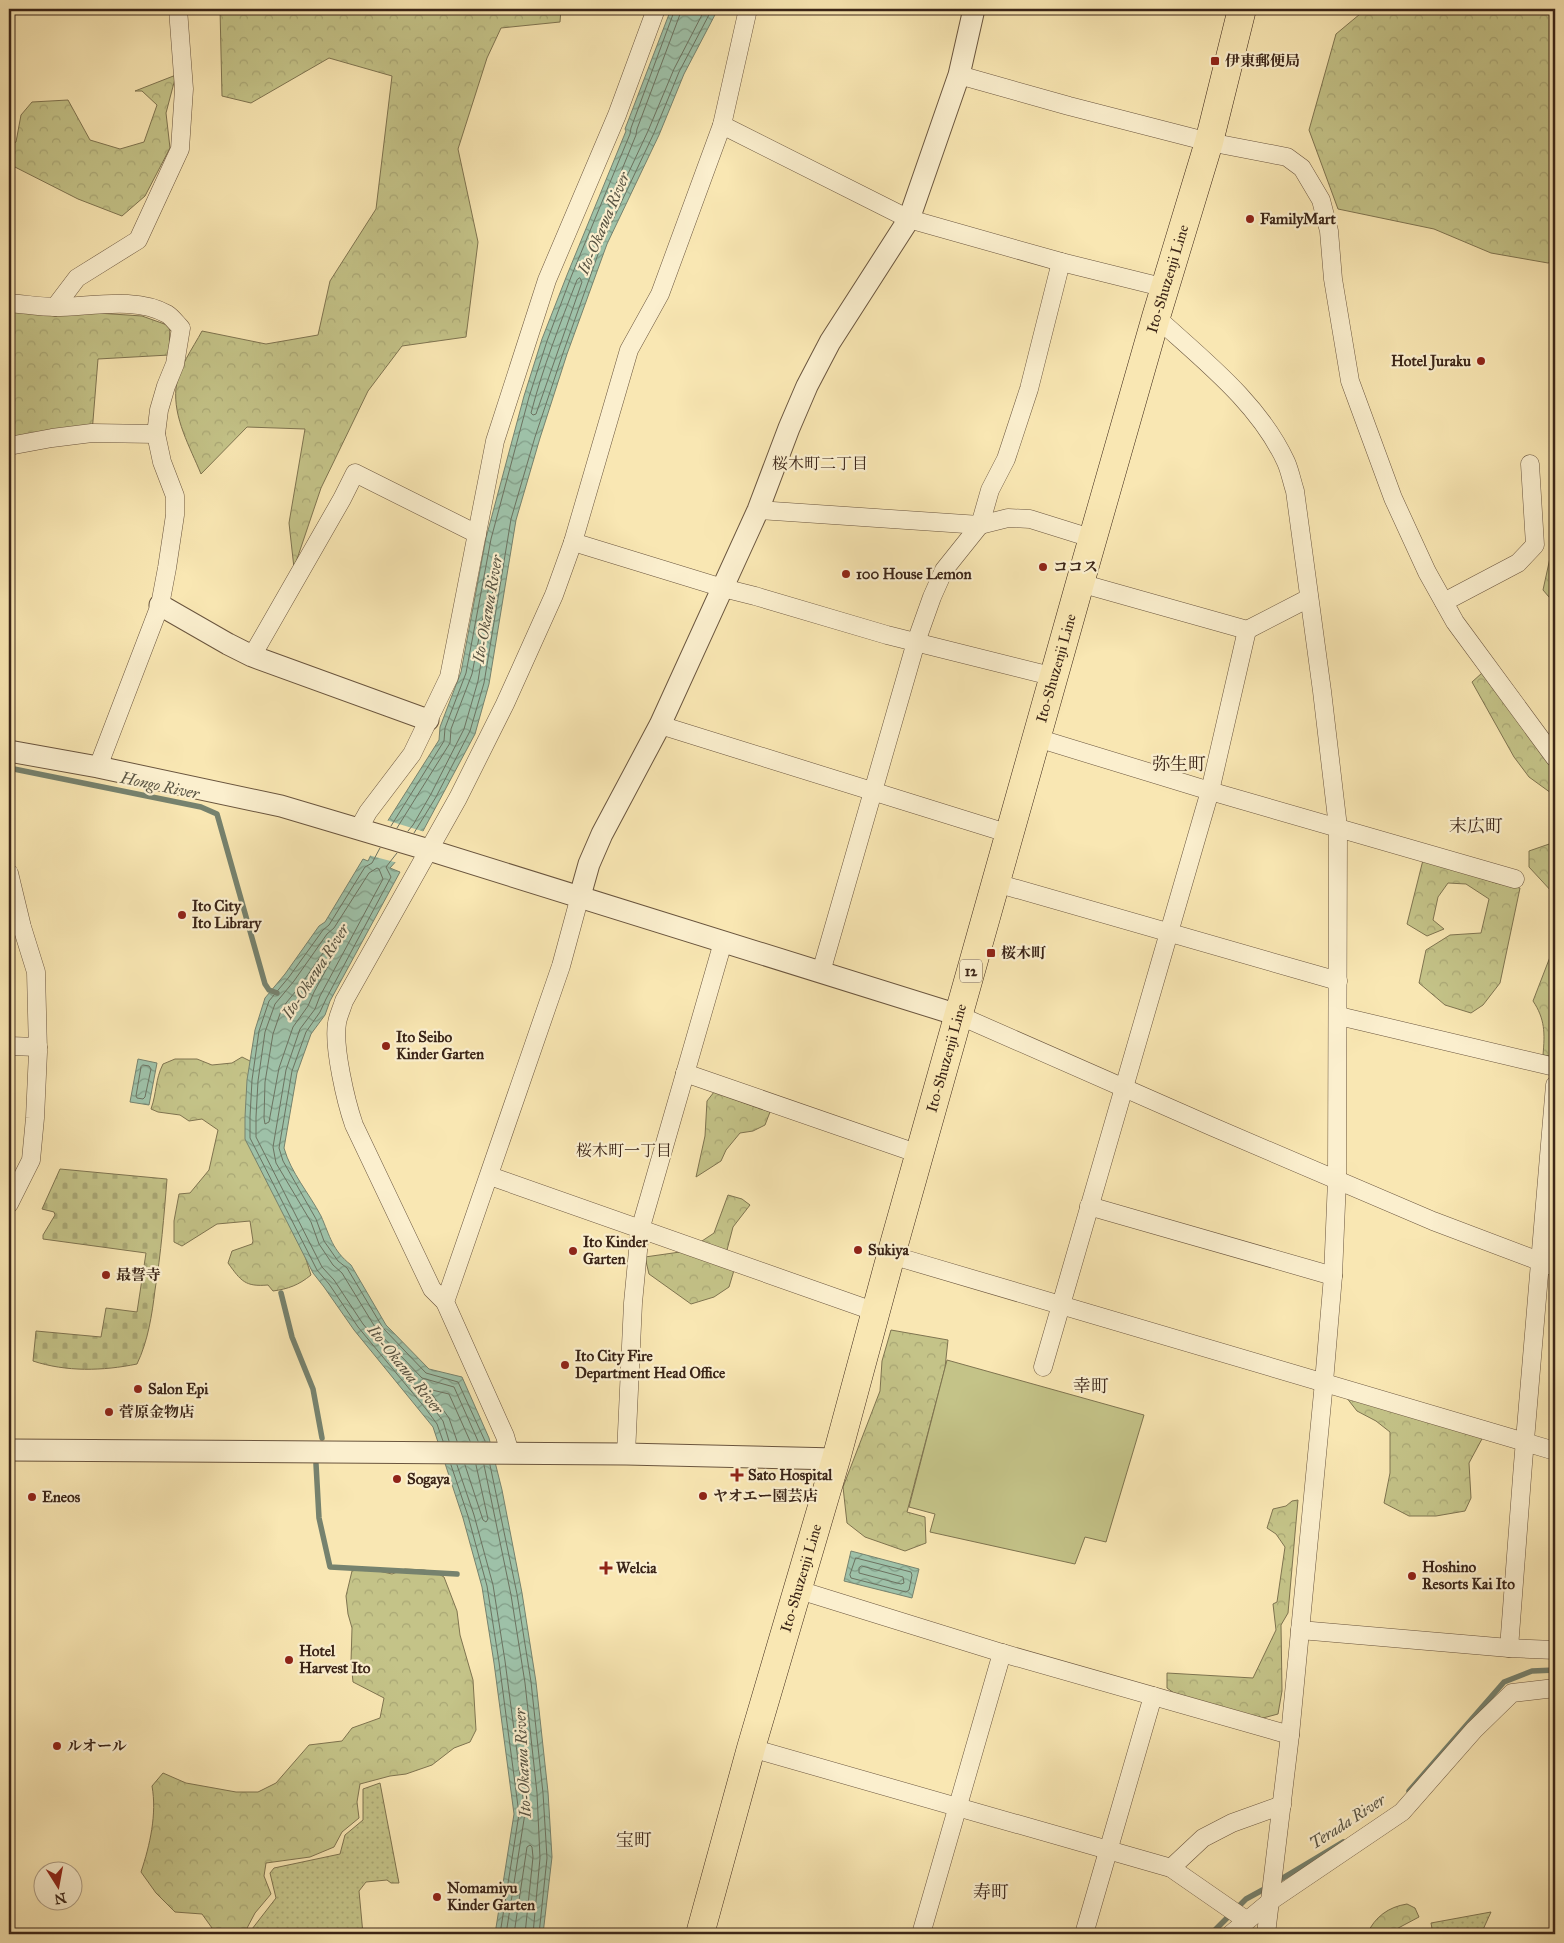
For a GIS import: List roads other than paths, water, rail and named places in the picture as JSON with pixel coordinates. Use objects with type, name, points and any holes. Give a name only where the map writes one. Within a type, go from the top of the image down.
[{"type":"main road","name":"Ito-Shuzenji Line","points":[[700,1934],[751,1748],[836,1459],[919,1154],[1080,583],[1156,317],[1209,142],[1242,9]]},
{"type":"street","points":[[55,307],[78,278],[138,240],[180,150],[184,89],[178,9]]},
{"type":"street","points":[[363,830],[368,812],[412,754],[449,677],[495,441],[546,280],[617,116],[656,9]]},
{"type":"street","points":[[505,1453],[505,1436],[446,1302],[432,1289],[354,1125],[346,1103],[337,1024],[344,1001],[425,849],[458,798],[505,704],[554,595],[573,542],[629,350],[660,294],[722,125],[748,9]]},
{"type":"street","points":[[446,1302],[561,966],[589,864],[602,834],[660,725],[723,588],[758,510],[789,428],[815,371],[830,342],[909,219],[959,75],[974,9]]},
{"type":"street","points":[[959,75],[1209,142],[1287,157],[1302,168],[1321,200],[1329,231],[1334,279],[1350,381],[1393,498],[1427,572],[1455,622],[1555,758]]},
{"type":"street","points":[[722,125],[909,219],[1061,262],[1166,288]]},
{"type":"street","points":[[821,972],[916,642],[944,570],[980,525],[990,490],[1006,459],[1029,389],[1061,262]]},
{"type":"street","points":[[9,303],[55,307],[96,304],[128,305],[154,309],[168,315],[181,328],[175,364],[159,410],[156,434],[162,462],[175,496],[176,515],[160,605],[98,767]]},
{"type":"street","points":[[1156,317],[1241,397],[1274,438],[1287,464],[1294,491],[1309,598],[1338,828],[1338,1180],[1333,1276],[1290,1734],[1272,1900],[1266,1934]]},
{"type":"street","points":[[9,446],[92,433],[156,434]]},
{"type":"street","points":[[1444,602],[1518,563],[1535,545],[1530,464]]},
{"type":"street","points":[[252,656],[355,473],[477,534]]},
{"type":"street","points":[[758,510],[980,525],[1008,518],[1030,519],[1094,539]]},
{"type":"street","points":[[573,542],[723,588],[887,635],[1055,677]]},
{"type":"street","points":[[1080,583],[1247,630],[1309,598]]},
{"type":"street","points":[[160,605],[252,656],[428,720]]},
{"type":"street","points":[[1042,1367],[1210,791],[1247,630]]},
{"type":"street","points":[[660,725],[1010,834]]},
{"type":"street","points":[[1037,738],[1210,791],[1516,878]]},
{"type":"street","points":[[9,750],[281,806],[580,896],[958,1015],[1338,1180],[1433,1220],[1548,1264]]},
{"type":"street","points":[[9,873],[16,928],[36,972],[38,1047],[31,1160],[9,1204]]},
{"type":"street","points":[[996,883],[1338,981]]},
{"type":"street","points":[[626,1454],[633,1303],[640,1230],[723,942]]},
{"type":"street","points":[[1339,1016],[1555,1067]]},
{"type":"street","points":[[9,1046],[38,1047]]},
{"type":"street","points":[[685,1073],[919,1154]]},
{"type":"street","points":[[1509,1648],[1523,1464],[1548,1264],[1555,1085]]},
{"type":"street","points":[[490,1176],[876,1312]]},
{"type":"street","points":[[1089,1206],[1333,1276]]},
{"type":"street","points":[[891,1255],[1555,1451]]},
{"type":"street","points":[[9,1450],[626,1454],[836,1459]]},
{"type":"street","points":[[799,1590],[1002,1653],[1290,1734]]},
{"type":"street","points":[[1300,1630],[1509,1648],[1555,1650]]},
{"type":"street","points":[[921,1934],[1002,1653]]},
{"type":"street","points":[[1231,1934],[1245,1920],[1272,1900],[1402,1812],[1474,1730],[1512,1693],[1555,1688]]},
{"type":"street","points":[[1084,1934],[1153,1696]]},
{"type":"street","points":[[751,1748],[1171,1868],[1245,1920]]},
{"type":"street","points":[[1171,1868],[1203,1838],[1232,1823],[1282,1805]]},
{"type":"water","name":"Ito-Okawa River","points":[[671,9],[718,9],[684,74],[659,135],[607,244],[567,354],[516,520],[489,684],[475,734],[423,831],[390,868],[400,872],[330,1001],[325,1015],[311,1034],[297,1073],[284,1148],[291,1166],[321,1216],[329,1236],[340,1254],[351,1265],[386,1325],[429,1369],[462,1377],[489,1438],[502,1490],[522,1593],[536,1682],[548,1792],[552,1857],[543,1934],[495,1934],[514,1814],[482,1587],[463,1518],[433,1427],[354,1330],[313,1273],[245,1139],[247,1080],[255,1030],[265,998],[285,974],[319,926],[325,922],[363,859],[368,861],[387,822],[439,740],[440,727],[461,672],[486,538],[524,396],[542,339],[626,131],[625,129]]},
{"type":"water","points":[[138,1059],[157,1063],[149,1105],[130,1102]]},
{"type":"water","points":[[851,1551],[919,1569],[912,1598],[844,1581]]},
{"type":"waterway","name":"Hongo River","points":[[9,768],[201,807],[217,814],[265,984],[269,990],[277,993]]},
{"type":"waterway","points":[[281,1293],[292,1337],[313,1389],[322,1438]]},
{"type":"waterway","points":[[316,1464],[319,1518],[330,1567],[457,1574]]},
{"type":"waterway","name":"Terada River","points":[[1409,1791],[1504,1682],[1532,1671],[1555,1670]]},
{"type":"waterway","name":"Terada River","points":[[1276,1882],[1343,1842]]},
{"type":"waterway","name":"Terada River","points":[[1211,1934],[1246,1899],[1268,1887]]},
{"type":"place","name":"伊東郵便局","points":[[1215,61]]},
{"type":"place","name":"FamilyMart","points":[[1250,219]]},
{"type":"place","name":"Hotel Juraku","points":[[1481,361]]},
{"type":"place","name":"ココス","points":[[1043,567]]},
{"type":"place","name":"100 House Lemon","points":[[846,574]]},
{"type":"place","name":"Ito City Ito Library","points":[[182,915]]},
{"type":"place","name":"桜木町","points":[[991,953]]},
{"type":"place","name":"Ito Seibo Kinder Garten","points":[[386,1046]]},
{"type":"place","name":"Sukiya","points":[[858,1250]]},
{"type":"place","name":"Ito Kinder Garten","points":[[573,1251]]},
{"type":"place","name":"最誓寺","points":[[106,1275]]},
{"type":"place","name":"Ito City Fire Department Head Office","points":[[565,1365]]},
{"type":"place","name":"Salon Epi","points":[[138,1389]]},
{"type":"place","name":"菅原金物店","points":[[109,1412]]},
{"type":"place","name":"Sato Hospital","points":[[737,1475]]},
{"type":"place","name":"Sogaya","points":[[397,1479]]},
{"type":"place","name":"ヤオエー園芸店","points":[[703,1496]]},
{"type":"place","name":"Eneos","points":[[32,1497]]},
{"type":"place","name":"Welcia","points":[[606,1568]]},
{"type":"place","name":"Hoshino Resorts Kai Ito","points":[[1412,1576]]},
{"type":"place","name":"Hotel Harvest Ito","points":[[289,1660]]},
{"type":"place","name":"ルオール","points":[[57,1746]]},
{"type":"place","name":"Nomamiyu Kinder Garten","points":[[437,1897]]},
{"type":"district","name":"桜木町二丁目","points":[[820,463]]},
{"type":"district","name":"弥生町","points":[[1179,764]]},
{"type":"district","name":"末広町","points":[[1476,826]]},
{"type":"district","name":"桜木町一丁目","points":[[624,1150]]},
{"type":"district","name":"幸町","points":[[1091,1386]]},
{"type":"district","name":"宝町","points":[[634,1840]]},
{"type":"district","name":"寿町","points":[[991,1892]]}]
